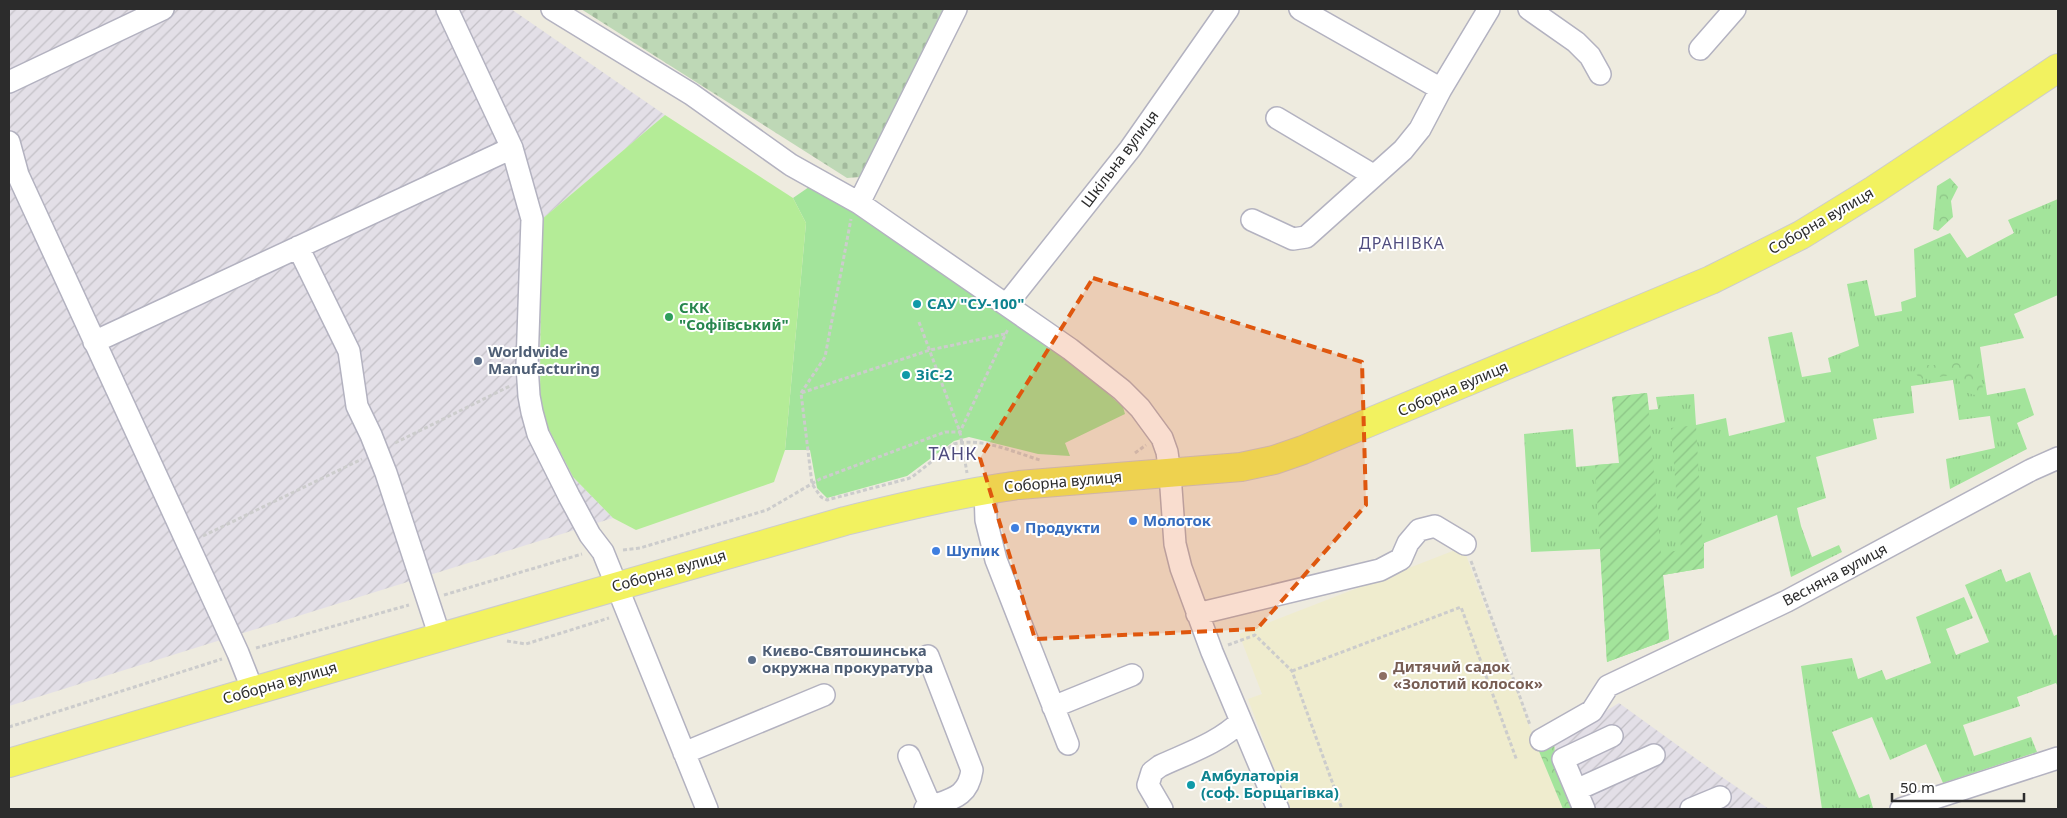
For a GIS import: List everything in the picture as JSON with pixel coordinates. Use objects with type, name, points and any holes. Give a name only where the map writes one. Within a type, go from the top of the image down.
[{"type":"main road","name":"Соборна вулиця","points":[[9,763],[253,690],[844,521],[978,491],[1018,485],[1170,474],[1241,466],[1274,460],[1303,450],[1711,280],[1801,235],[1874,190],[2058,68]]},
{"type":"street","points":[[9,82],[163,9]]},
{"type":"street","points":[[447,9],[512,148],[532,219],[528,396],[538,434],[590,535],[603,552],[707,809]]},
{"type":"street","points":[[552,9],[691,94],[792,165],[859,203],[1011,307],[1122,390],[1140,408],[1162,438],[1170,474],[1174,544],[1197,614],[1278,809]]},
{"type":"street","points":[[859,203],[956,9]]},
{"type":"street","name":"Шкільна вулиця","points":[[1011,307],[1130,149],[1228,9]]},
{"type":"street","points":[[1300,9],[1441,89]]},
{"type":"street","points":[[1252,220],[1293,240],[1306,236],[1403,150],[1420,129],[1488,9]]},
{"type":"street","points":[[1529,9],[1576,42],[1590,56],[1600,74]]},
{"type":"street","points":[[1700,49],[1735,9]]},
{"type":"street","points":[[1277,118],[1373,175]]},
{"type":"street","points":[[9,142],[18,175],[253,690]]},
{"type":"street","points":[[94,342],[512,148]]},
{"type":"street","points":[[298,247],[349,351],[357,406],[377,451],[429,599],[440,637]]},
{"type":"street","name":"Весняна вулиця","points":[[1541,740],[1592,711],[1608,686],[1787,601],[2031,470],[2058,458]]},
{"type":"street","points":[[978,491],[996,560],[1068,744]]},
{"type":"street","points":[[1197,614],[1380,570],[1401,559],[1408,543],[1419,530],[1435,526],[1465,544]]},
{"type":"street","points":[[909,756],[928,808],[961,794],[970,783],[972,770],[928,656]]},
{"type":"street","points":[[1053,706],[1132,675]]},
{"type":"street","points":[[684,753],[824,695]]},
{"type":"street","points":[[1162,809],[1148,785],[1152,772],[1160,766],[1220,739],[1230,733],[1241,721]]},
{"type":"street","points":[[1584,809],[1563,759],[1612,736]]},
{"type":"street","points":[[1576,790],[1654,755]]},
{"type":"street","points":[[1901,809],[2058,758]]},
{"type":"street","points":[[1691,809],[1720,797]]},
{"type":"path","points":[[859,203],[850,222],[825,357],[801,393],[812,484],[816,492],[827,500],[907,479],[954,444],[962,442],[974,441],[1045,462]]},
{"type":"path","points":[[960,432],[1006,334],[1011,307]]},
{"type":"path","points":[[919,322],[960,432],[978,491]]},
{"type":"path","points":[[801,393],[930,350],[1006,334]]},
{"type":"path","points":[[187,544],[528,378]]},
{"type":"path","points":[[9,727],[238,654],[576,555],[640,548],[767,510],[820,479],[945,432],[960,432]]},
{"type":"path","points":[[1134,454],[1142,447],[1162,438]]},
{"type":"path","points":[[1465,544],[1534,734],[1541,740]]},
{"type":"path","points":[[1292,671],[1461,607],[1517,761]]},
{"type":"path","points":[[1212,652],[1254,634],[1292,671],[1342,809]]},
{"type":"highlighted area","points":[[1093,278],[1362,362],[1366,505],[1257,629],[1035,639],[980,458]]},
{"type":"shaded area","points":[[9,9],[511,9],[665,115],[541,220],[573,477],[613,518],[9,706]]},
{"type":"shaded area","name":"Дитячий садок «Золотий колосок»","points":[[1463,547],[1532,733],[1563,809],[1289,809],[1248,699],[1262,694],[1239,634]]},
{"type":"shaded area","points":[[1619,703],[1769,809],[1576,809],[1556,757],[1555,737],[1591,720]]},
{"type":"green space","points":[[581,9],[947,9],[860,177],[847,178]]},
{"type":"green space","name":"СКК \"Софіївський\"","points":[[665,115],[793,198],[806,223],[785,450],[774,482],[636,530],[613,518],[573,477],[540,412],[541,220]]},
{"type":"green space","points":[[1950,178],[1958,187],[1951,201],[1953,217],[1938,231],[1933,229],[1937,186]]},
{"type":"green space","points":[[809,187],[862,216],[1070,360],[1123,407],[1125,414],[1065,443],[1070,456],[1038,454],[969,437],[954,441],[907,476],[827,498],[817,488],[810,450],[785,450],[806,223],[793,198]]},
{"type":"green space","points":[[2058,199],[2058,295],[2014,314],[2024,338],[1980,347],[1987,395],[2025,388],[2034,415],[2017,423],[2027,449],[1950,489],[1946,459],[1995,448],[1990,416],[1959,420],[1953,380],[1911,386],[1914,413],[1873,419],[1877,439],[1816,457],[1826,498],[1797,508],[1801,526],[1812,557],[1839,545],[1842,552],[1791,577],[1777,515],[1704,543],[1704,568],[1663,575],[1669,639],[1607,662],[1600,549],[1531,552],[1524,434],[1573,429],[1576,467],[1619,463],[1612,397],[1647,393],[1649,410],[1658,409],[1656,397],[1694,394],[1696,425],[1726,418],[1729,436],[1785,422],[1768,337],[1792,332],[1802,377],[1831,372],[1828,358],[1859,346],[1847,284],[1867,280],[1875,316],[1902,311],[1901,302],[1916,297],[1914,249],[1950,233],[1967,258],[2014,233],[2008,220]]},
{"type":"green space","points":[[1968,358],[1979,363],[1983,389],[1975,395],[1965,392],[1956,375],[1920,379],[1914,371],[1922,365],[1949,365]]},
{"type":"green space","points":[[1647,393],[1661,553],[1681,550],[1671,428],[1696,425],[1704,568],[1663,575],[1669,639],[1607,662],[1595,465],[1620,463],[1612,397]]},
{"type":"green space","points":[[2001,569],[2006,582],[2030,572],[2054,636],[2058,634],[2058,687],[2056,683],[2017,697],[2020,706],[1963,725],[1974,756],[2031,737],[2037,752],[1943,783],[1926,744],[1890,760],[1872,717],[1832,732],[1859,798],[1869,794],[1873,808],[1822,809],[1801,666],[1852,658],[1858,679],[1882,670],[1886,680],[1931,663],[1916,617],[1964,597],[1973,618],[1946,629],[1956,655],[1989,642],[1965,585]]},
{"type":"green space","points":[[1554,738],[1555,757],[1576,809],[1563,809],[1538,749]]},
{"type":"place","name":"САУ \"СУ-100\"","points":[[917,304]]},
{"type":"place","name":"СКК \"Софіївський\"","points":[[669,317]]},
{"type":"place","name":"Worldwide Manufacturing","points":[[478,361]]},
{"type":"place","name":"ЗіС-2","points":[[906,375]]},
{"type":"place","name":"Молоток","points":[[1133,521]]},
{"type":"place","name":"Продукти","points":[[1015,528]]},
{"type":"place","name":"Шупик","points":[[936,551]]},
{"type":"place","name":"Києво-Святошинська окружна прокуратура","points":[[752,660]]},
{"type":"place","name":"Дитячий садок «Золотий колосок»","points":[[1383,676]]},
{"type":"place","name":"Амбулаторія (соф. Борщагівка)","points":[[1191,785]]},
{"type":"district","name":"ДРАНІВКА","points":[[1402,243]]},
{"type":"district","name":"ТАНК","points":[[953,454]]}]
